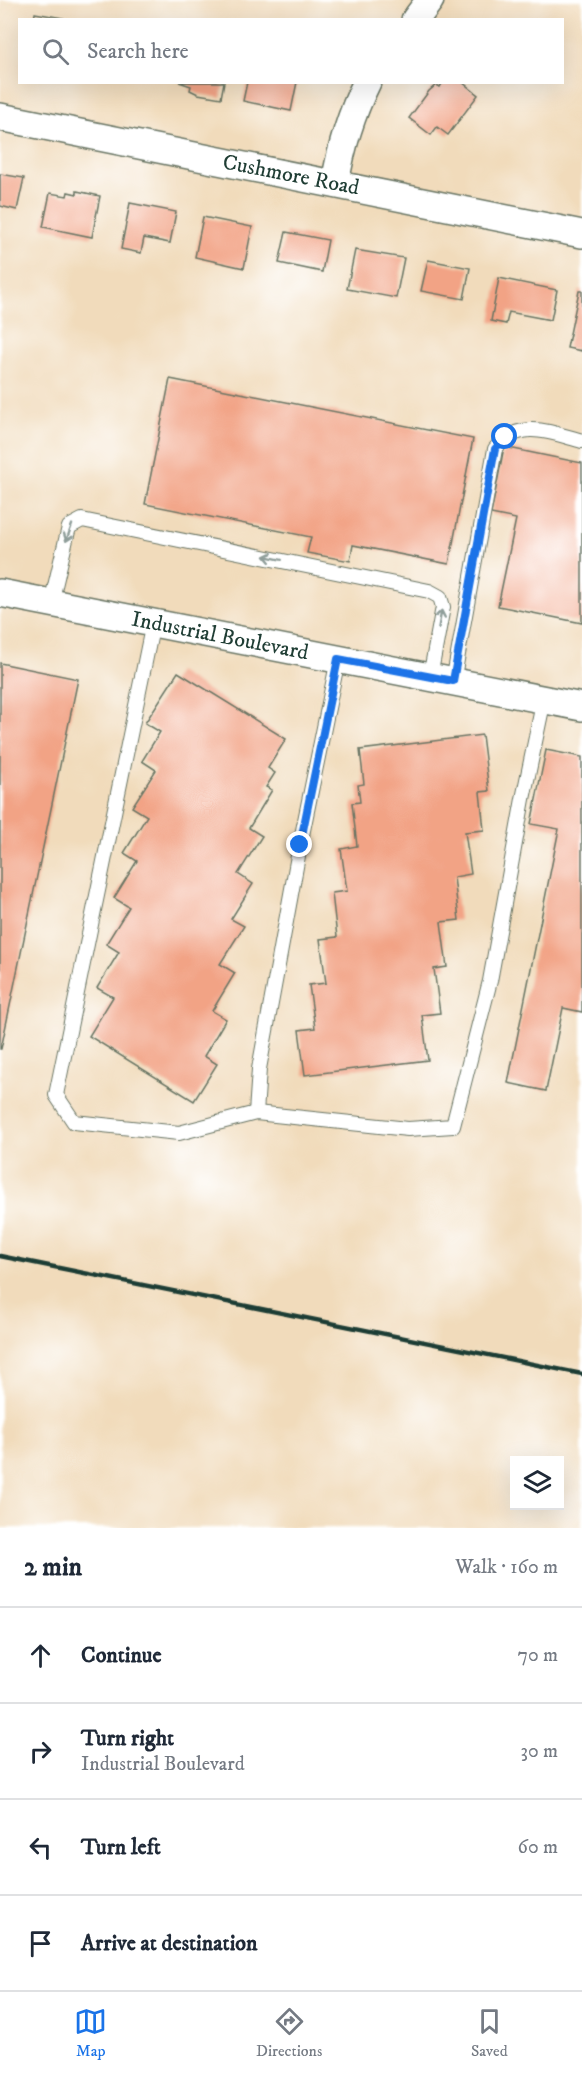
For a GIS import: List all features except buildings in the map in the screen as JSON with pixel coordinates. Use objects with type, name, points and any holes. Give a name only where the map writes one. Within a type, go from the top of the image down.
[{"type":"street","points":[[416,18],[430,0]]},
{"type":"street","points":[[335,184],[340,148],[351,114],[366,84]]},
{"type":"street","name":"Cushmore Road","points":[[0,117],[582,234]]},
{"type":"street","name":"Industrial Boulevard","points":[[0,593],[582,707]]},
{"type":"lane","points":[[441,679],[495,449],[505,437],[522,429],[548,432],[582,441]]},
{"type":"lane","points":[[51,603],[69,527],[82,520],[429,591],[440,597],[442,607],[441,679]]},
{"type":"lane","points":[[153,623],[56,1095],[74,1122],[179,1133],[256,1113],[408,1129],[453,1126],[490,981],[523,799],[544,699]]},
{"type":"lane","points":[[256,1113],[259,1069],[338,659]]},
{"type":"railway","points":[[0,1256],[582,1374]]},
{"type":"route","points":[[300,845],[338,659],[453,681],[495,449],[505,437]]}]
